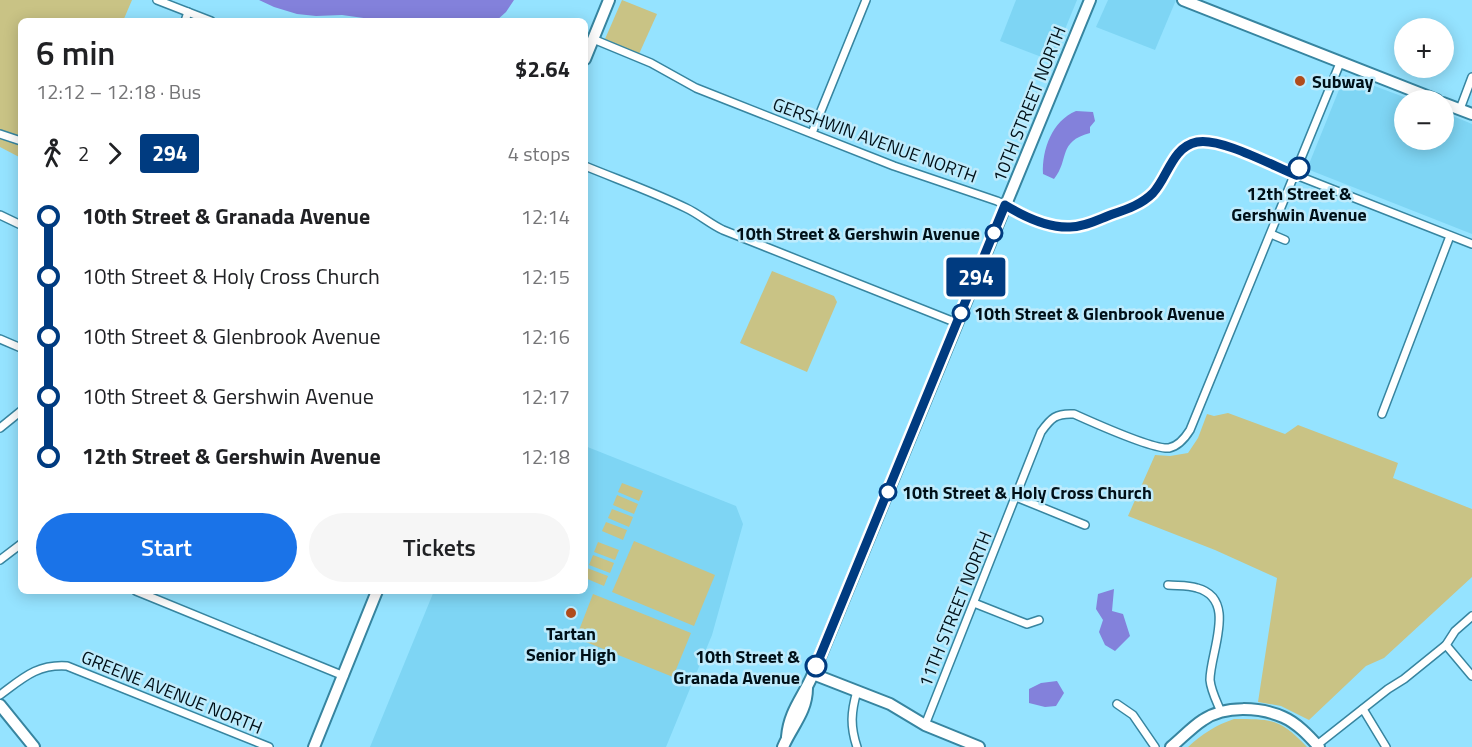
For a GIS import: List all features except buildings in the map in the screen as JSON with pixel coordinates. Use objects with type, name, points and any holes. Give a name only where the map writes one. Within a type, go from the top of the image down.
[{"type":"main road","points":[[588,51],[609,0]]},
{"type":"main road","name":"10TH STREET NORTH","points":[[785,742],[795,728],[807,698],[807,688],[1090,0]]},
{"type":"main road","points":[[1183,0],[1411,90]]},
{"type":"main road","points":[[1454,107],[1472,114]]},
{"type":"main road","points":[[314,747],[376,594]]},
{"type":"main road","points":[[813,674],[890,704],[925,724],[974,746]]},
{"type":"main road","points":[[0,705],[30,746]]},
{"type":"main road","points":[[1171,747],[1204,719],[1234,708],[1284,717],[1307,734],[1318,746]]},
{"type":"street","points":[[158,0],[203,18]]},
{"type":"street","points":[[812,133],[866,0]]},
{"type":"street","points":[[186,18],[188,12]]},
{"type":"street","name":"GERSHWIN AVENUE NORTH","points":[[593,39],[651,63],[696,88],[894,166],[997,201],[1044,223],[1068,228],[1137,206],[1154,192],[1176,156],[1185,147],[1197,142],[1211,142],[1235,149],[1472,244]]},
{"type":"street","points":[[1285,240],[1271,234],[1340,63]]},
{"type":"street","points":[[1460,109],[1472,77]]},
{"type":"street","points":[[0,134],[18,140]]},
{"type":"street","points":[[588,167],[653,192],[690,210],[723,230],[957,323]]},
{"type":"street","points":[[0,215],[18,224]]},
{"type":"street","name":"11TH STREET NORTH","points":[[925,724],[1038,438],[1051,418],[1060,414],[1074,414],[1155,447],[1170,448],[1183,441],[1271,234]]},
{"type":"street","points":[[1382,414],[1450,236]]},
{"type":"street","points":[[0,339],[18,347]]},
{"type":"street","points":[[0,428],[18,413]]},
{"type":"street","points":[[1016,497],[1085,525]]},
{"type":"street","points":[[0,560],[18,546]]},
{"type":"street","points":[[1168,585],[1196,588],[1208,593],[1216,602],[1220,613],[1210,681],[1221,712]]},
{"type":"street","points":[[143,594],[344,676]]},
{"type":"street","points":[[974,603],[1027,624],[1039,620]]},
{"type":"street","points":[[1318,746],[1446,645],[1455,632],[1472,616]]},
{"type":"street","points":[[1446,645],[1472,676]]},
{"type":"street","name":"GREENE AVENUE NORTH","points":[[0,695],[32,671],[53,665],[67,666],[268,747]]},
{"type":"street","points":[[857,691],[850,713],[851,730],[857,747]]},
{"type":"street","points":[[1117,704],[1133,715],[1155,747]]},
{"type":"street","points":[[1363,709],[1386,747]]},
{"type":"shaded area","points":[[0,0],[132,0],[124,18],[18,18],[18,156],[0,147]]},
{"type":"shaded area","points":[[259,0],[514,0],[499,18],[316,16],[297,14]]},
{"type":"shaded area","points":[[622,0],[657,14],[639,54],[605,39]]},
{"type":"shaded area","points":[[1016,0],[1077,0],[1052,61],[1000,41]]},
{"type":"shaded area","points":[[1108,0],[1176,0],[1155,50],[1096,27]]},
{"type":"shaded area","points":[[1345,75],[1394,93],[1394,150],[1454,150],[1454,117],[1472,124],[1472,234],[1307,169]]},
{"type":"shaded area","points":[[1076,111],[1093,112],[1095,121],[1090,127],[1090,133],[1068,146],[1062,165],[1054,179],[1043,174],[1044,155],[1055,129]]},
{"type":"shaded area","points":[[772,271],[834,296],[837,302],[807,372],[740,343]]},
{"type":"shaded area","points":[[1228,413],[1285,434],[1298,425],[1398,463],[1393,478],[1472,509],[1472,577],[1384,658],[1366,666],[1309,720],[1281,706],[1258,702],[1277,578],[1215,550],[1128,516],[1155,455],[1170,456],[1188,453],[1198,438],[1207,414],[1214,416]]},
{"type":"shaded area","name":"Tartan Senior High","points":[[588,447],[736,506],[743,524],[712,635],[666,747],[370,747],[433,594],[588,594]]},
{"type":"shaded area","points":[[622,483],[643,491],[639,501],[618,492]]},
{"type":"shaded area","points":[[617,495],[638,504],[634,514],[613,505]]},
{"type":"shaded area","points":[[612,509],[633,517],[629,527],[608,518]]},
{"type":"shaded area","points":[[606,522],[627,530],[623,540],[602,531]]},
{"type":"shaded area","points":[[634,541],[715,575],[694,626],[612,592]]},
{"type":"shaded area","points":[[598,542],[619,550],[615,560],[594,552]]},
{"type":"shaded area","points":[[593,555],[614,563],[610,573],[589,565]]},
{"type":"shaded area","points":[[588,568],[608,576],[604,586],[588,579]]},
{"type":"shaded area","points":[[1114,589],[1112,611],[1123,614],[1130,636],[1115,651],[1105,645],[1099,632],[1103,620],[1096,609],[1098,594]]},
{"type":"shaded area","points":[[593,594],[691,633],[673,677],[576,638]]},
{"type":"shaded area","points":[[1057,681],[1064,693],[1056,706],[1045,707],[1029,703],[1029,689],[1041,683]]},
{"type":"shaded area","points":[[1234,719],[1275,722],[1290,731],[1307,747],[1188,747],[1210,730]]},
{"type":"bus line","name":"294","points":[[816,666],[1005,205],[1044,223],[1068,228],[1083,225],[1137,206],[1154,192],[1176,156],[1185,147],[1197,142],[1211,142],[1235,149],[1296,175],[1299,168]]},
{"type":"place","name":"Subway","points":[[1300,81]]},
{"type":"place","name":"12th Street & Gershwin Avenue","points":[[1299,168]]},
{"type":"place","name":"10th Street & Gershwin Avenue","points":[[994,233]]},
{"type":"place","name":"10th Street & Glenbrook Avenue","points":[[961,313]]},
{"type":"place","name":"10th Street & Holy Cross Church","points":[[888,492]]},
{"type":"place","name":"Tartan Senior High","points":[[571,613]]},
{"type":"place","name":"10th Street & Granada Avenue","points":[[816,666]]}]
